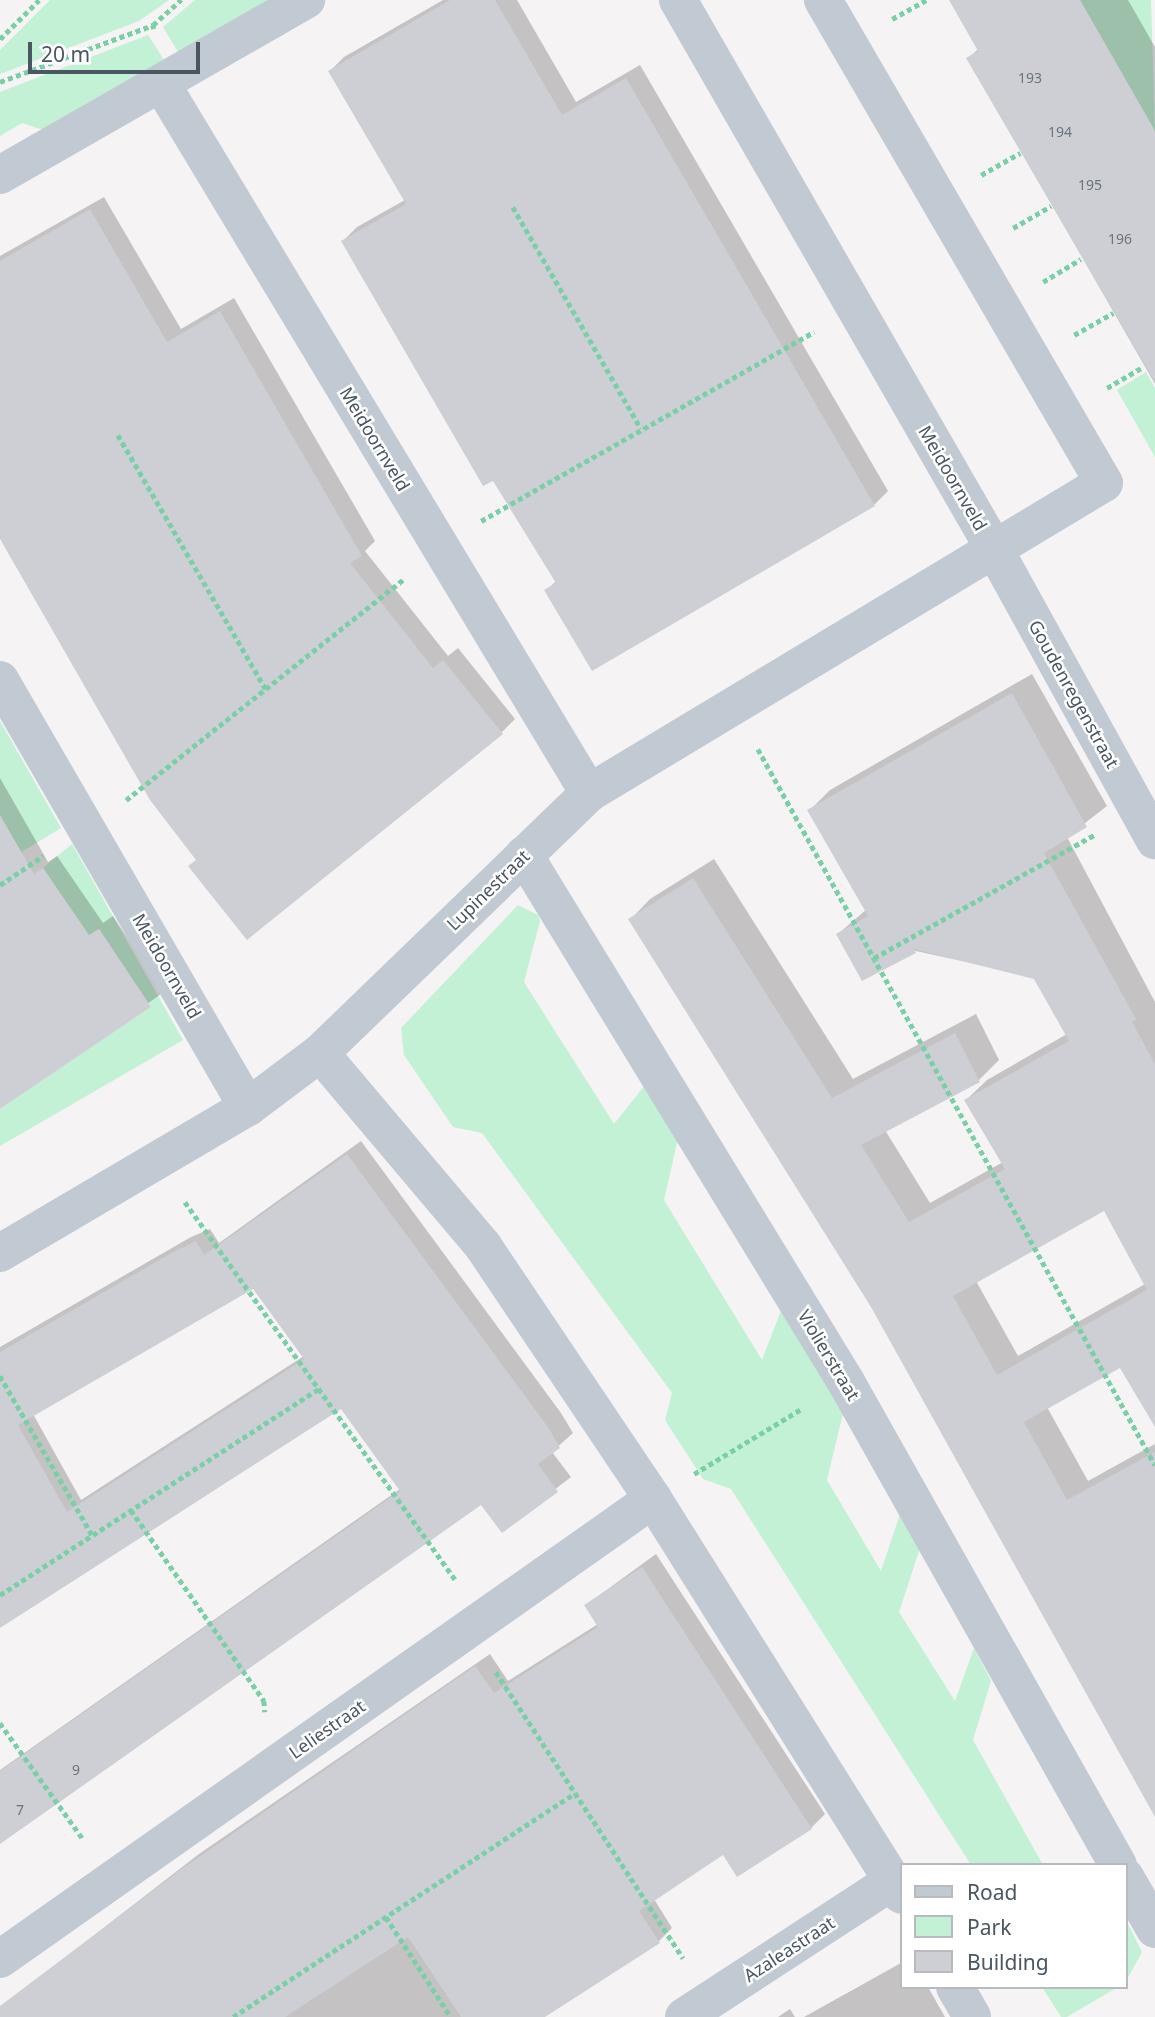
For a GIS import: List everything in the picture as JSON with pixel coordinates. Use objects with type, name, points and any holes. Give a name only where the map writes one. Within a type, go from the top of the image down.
[{"type":"street","points":[[0,175],[162,85],[306,0]]},
{"type":"street","name":"Meidoornveld","points":[[678,0],[993,547],[1104,483],[823,0]]},
{"type":"street","name":"Meidoornveld","points":[[162,85],[589,793]]},
{"type":"street","name":"Lupinestraat","points":[[0,1253],[248,1107],[320,1053],[589,793],[993,547]]},
{"type":"street","name":"Goudenregenstraat","points":[[993,547],[1147,825]]},
{"type":"street","name":"Meidoornveld","points":[[0,680],[248,1107]]},
{"type":"street","name":"Violierstraat","points":[[524,855],[846,1382],[1117,1863]]},
{"type":"street","points":[[320,1053],[484,1246],[653,1499],[897,1888]]},
{"type":"street","name":"Leliestraat","points":[[0,1959],[653,1499]]},
{"type":"street","points":[[1127,1880],[1155,1929]]},
{"type":"street","name":"Azaleastraat","points":[[684,2017],[897,1888]]},
{"type":"street","points":[[956,1989],[972,2017]]},
{"type":"path","points":[[0,39],[39,0]]},
{"type":"path","points":[[0,82],[153,25],[181,0]]},
{"type":"path","points":[[891,19],[926,0]]},
{"type":"path","points":[[153,25],[169,57],[162,85]]},
{"type":"path","points":[[981,175],[1020,153]]},
{"type":"path","points":[[1012,229],[1051,206]]},
{"type":"path","points":[[513,207],[641,429]]},
{"type":"path","points":[[1042,282],[1082,259]]},
{"type":"path","points":[[1073,335],[1113,313]]},
{"type":"path","points":[[1104,390],[1143,367]]},
{"type":"path","points":[[118,435],[266,689]]},
{"type":"path","points":[[734,705],[1155,1465]]},
{"type":"path","points":[[874,958],[1147,825]]},
{"type":"path","points":[[0,1376],[92,1535]]},
{"type":"path","points":[[653,1499],[846,1382]]},
{"type":"path","points":[[0,1595],[320,1388]]},
{"type":"path","points":[[131,1510],[264,1701],[265,1725],[288,1756]]},
{"type":"path","points":[[0,1723],[113,1879]]},
{"type":"path","points":[[233,2017],[575,1793]]},
{"type":"path","points":[[386,1917],[451,2017]]},
{"type":"green space","points":[[50,0],[169,0],[139,21],[0,74],[0,50]]},
{"type":"green space","points":[[195,0],[269,0],[178,52],[163,27]]},
{"type":"green space","points":[[1080,0],[1151,0],[1155,131]]},
{"type":"green space","points":[[148,35],[164,60],[43,130],[22,123],[0,136],[0,92]]},
{"type":"green space","points":[[1146,372],[1155,388],[1155,457],[1117,390]]},
{"type":"green space","points":[[0,721],[61,828],[0,865]]},
{"type":"green space","points":[[72,844],[183,1040],[0,1146],[0,1109],[151,1007],[99,929],[0,995],[54,884],[43,868]]},
{"type":"green space","points":[[518,905],[538,915],[540,921],[524,982],[614,1124],[645,1085],[679,1134],[664,1200],[762,1360],[782,1308],[844,1409],[827,1480],[881,1571],[900,1514],[920,1548],[899,1612],[955,1701],[974,1648],[991,1681],[973,1740],[1042,1863],[970,1863],[731,1489],[703,1479],[665,1420],[672,1393],[482,1133],[453,1127],[404,1055],[401,1028]]},
{"type":"green space","points":[[1127,1922],[1142,1952],[1127,1979]]},
{"type":"green space","points":[[1043,1989],[1115,1989],[1067,2017],[1061,2017]]},
{"type":"building","points":[[450,0],[495,0],[562,115],[626,78],[875,506],[592,671],[544,590],[556,583],[493,481],[483,486],[341,241],[406,204],[328,71]]},
{"type":"building","points":[[949,0],[1080,0],[1155,131],[1155,382],[966,58],[978,51]]},
{"type":"building","points":[[90,209],[167,342],[220,311],[362,556],[350,563],[433,668],[443,660],[503,734],[247,940],[188,866],[196,860],[150,800],[0,539],[0,261]]},
{"type":"building","points":[[1012,693],[1087,827],[1044,853],[1136,1019],[1132,1022],[1155,1064],[1155,1427],[1120,1368],[1024,1422],[1067,1500],[1155,1452],[1155,1817],[871,1307],[628,919],[693,878],[832,1098],[955,1033],[980,1082],[861,1145],[909,1222],[1005,1169],[964,1100],[1069,1041],[1034,979],[914,949],[916,953],[862,981],[836,934],[868,916],[807,810]],"holes":[[[1104,1211],[1147,1290],[997,1375],[953,1296]]]},
{"type":"building","points":[[0,815],[34,874],[43,868],[89,935],[99,929],[151,1007],[0,1109]]},
{"type":"building","points":[[347,1154],[548,1427],[560,1448],[538,1464],[558,1492],[502,1533],[481,1505],[0,1844],[0,1771],[400,1491],[341,1409],[0,1628],[0,1352],[196,1241],[204,1255]],"holes":[[[253,1289],[304,1359],[67,1512],[18,1425]]]},
{"type":"building","points":[[642,1567],[812,1829],[737,1877],[723,1855],[639,1911],[660,1943],[545,2017],[461,2017],[408,1937],[285,2017],[0,2017],[0,2006],[183,1868],[475,1666],[494,1693],[598,1627],[584,1605]]}]
